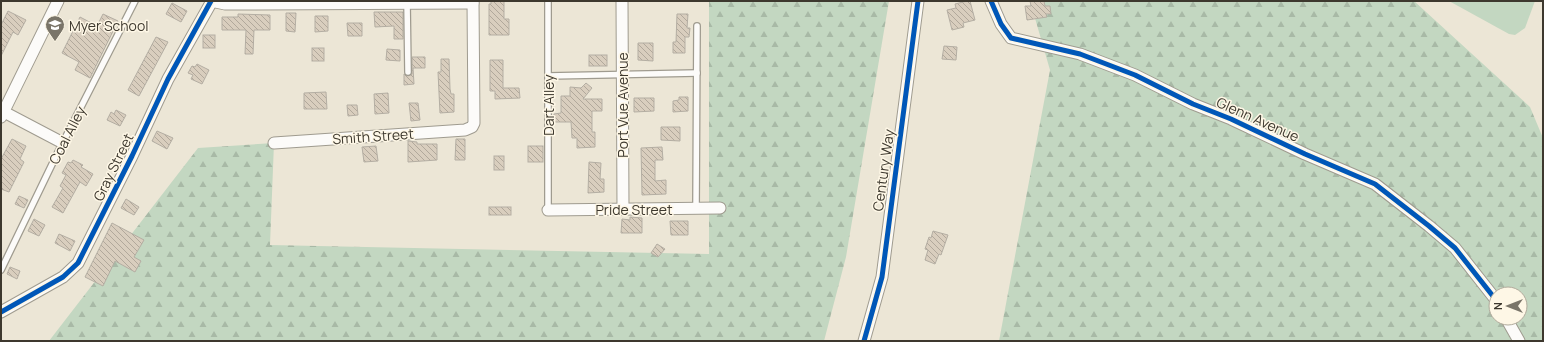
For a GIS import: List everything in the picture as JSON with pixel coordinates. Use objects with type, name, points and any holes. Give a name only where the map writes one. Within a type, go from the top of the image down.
[{"type":"street","points":[[58,1],[2,115],[63,142]]},
{"type":"street","name":"Gray Street","points":[[1,312],[63,278],[78,263],[132,156],[168,80],[211,1],[225,4],[473,2]]},
{"type":"street","name":"Port Vue Avenue","points":[[622,1],[623,210]]},
{"type":"street","name":"Century Way","points":[[864,341],[882,277],[918,1]]},
{"type":"street","name":"Glenn Avenue","points":[[991,1],[1001,24],[1011,38],[1080,54],[1134,75],[1194,104],[1231,119],[1305,154],[1375,184],[1455,248],[1488,290]]},
{"type":"street","name":"Smith Street","points":[[274,142],[465,130],[472,127],[474,122],[473,2]]},
{"type":"street","name":"Pride Street","points":[[548,210],[720,208]]},
{"type":"street","points":[[1511,326],[1519,341]]},
{"type":"lane","name":"Coal Alley","points":[[1,270],[63,142],[135,1]]},
{"type":"lane","name":"Dart Alley","points":[[548,1],[548,210]]},
{"type":"lane","points":[[407,2],[408,72]]},
{"type":"lane","points":[[696,209],[697,26]]},
{"type":"lane","points":[[548,76],[697,73]]},
{"type":"green space","points":[[709,1],[889,1],[846,257],[824,341],[49,341],[198,148],[274,143],[270,245],[709,254]]},
{"type":"green space","points":[[1030,1],[1414,1],[1530,107],[1543,138],[1543,341],[999,341],[1050,70]]},
{"type":"green space","points":[[1449,1],[1535,1],[1525,28],[1515,35],[1509,34]]},
{"type":"building","points":[[491,1],[504,1],[504,19],[509,19],[509,35],[489,35],[489,4],[491,4]]},
{"type":"building","points":[[970,1],[975,20],[963,23],[964,27],[952,30],[947,10],[956,8],[955,4]]},
{"type":"building","points":[[1030,1],[1044,1],[1045,6],[1050,6],[1051,14],[1046,14],[1047,17],[1027,20],[1025,6],[1031,6]]},
{"type":"building","points":[[172,3],[187,11],[181,22],[166,14]]},
{"type":"building","points":[[8,11],[26,20],[18,35],[13,32],[1,56],[1,25]]},
{"type":"building","points":[[374,12],[403,12],[403,39],[394,39],[394,26],[375,27]]},
{"type":"building","points":[[286,13],[296,13],[295,32],[286,31]]},
{"type":"building","points":[[103,14],[118,21],[90,78],[75,70],[79,62],[62,53],[80,17],[97,26]]},
{"type":"building","points":[[238,14],[270,15],[270,30],[254,30],[253,54],[245,54],[246,30],[222,30],[222,17],[238,17]]},
{"type":"building","points":[[677,14],[688,14],[687,28],[690,28],[689,37],[685,37],[685,53],[673,53],[673,42],[676,42]]},
{"type":"building","points":[[315,16],[328,16],[328,31],[315,32]]},
{"type":"building","points":[[347,23],[362,23],[362,36],[348,36]]},
{"type":"building","points":[[203,35],[215,35],[215,48],[203,48]]},
{"type":"building","points":[[156,37],[168,42],[139,96],[128,90]]},
{"type":"building","points":[[638,43],[653,43],[653,61],[638,60]]},
{"type":"building","points":[[944,46],[957,47],[956,60],[942,59]]},
{"type":"building","points":[[312,48],[324,48],[324,61],[312,61]]},
{"type":"building","points":[[387,49],[400,50],[400,61],[386,60]]},
{"type":"building","points":[[589,55],[607,55],[607,66],[589,66]]},
{"type":"building","points":[[412,57],[425,57],[425,68],[413,68],[414,84],[404,85],[404,74],[408,76],[412,74]]},
{"type":"building","points":[[441,59],[449,59],[450,89],[451,94],[454,94],[454,112],[440,113],[438,72],[441,72]]},
{"type":"building","points":[[490,60],[503,60],[503,88],[519,88],[520,98],[495,99],[495,91],[490,91]]},
{"type":"building","points":[[197,64],[209,70],[202,84],[191,79],[193,75],[188,73],[192,66],[195,67]]},
{"type":"building","points":[[586,83],[592,88],[583,99],[602,99],[602,111],[592,111],[592,132],[595,132],[595,147],[577,148],[577,138],[572,138],[571,122],[554,122],[554,114],[561,113],[561,96],[570,96],[570,87],[581,88]]},
{"type":"building","points":[[326,92],[327,109],[304,109],[304,93]]},
{"type":"building","points":[[388,93],[389,113],[375,114],[374,94]]},
{"type":"building","points":[[679,97],[688,97],[688,111],[673,112],[673,101],[679,100]]},
{"type":"building","points":[[634,98],[654,98],[654,111],[634,112]]},
{"type":"building","points":[[409,103],[418,103],[420,120],[411,121]]},
{"type":"building","points":[[347,105],[357,105],[358,115],[348,116]]},
{"type":"building","points":[[116,110],[126,115],[120,126],[107,120],[111,112],[114,114]]},
{"type":"building","points":[[661,127],[680,127],[680,141],[661,140]]},
{"type":"building","points":[[157,131],[173,138],[167,149],[152,141]]},
{"type":"building","points":[[12,139],[26,146],[20,159],[24,162],[9,192],[1,189],[1,159]]},
{"type":"building","points":[[456,139],[465,139],[465,160],[455,160]]},
{"type":"building","points":[[408,141],[417,142],[417,144],[437,144],[437,160],[408,162]]},
{"type":"building","points":[[376,146],[378,161],[364,162],[362,147]]},
{"type":"building","points":[[528,146],[543,146],[543,162],[528,162]]},
{"type":"building","points":[[662,147],[663,160],[655,160],[655,181],[666,180],[666,194],[642,195],[641,148]]},
{"type":"building","points":[[494,156],[504,156],[504,170],[494,170]]},
{"type":"building","points":[[73,160],[83,165],[81,167],[93,174],[86,186],[80,182],[63,213],[52,207],[63,188],[60,186],[66,175],[62,173],[68,162],[71,163]]},
{"type":"building","points":[[589,162],[601,163],[600,179],[604,179],[604,192],[588,193]]},
{"type":"building","points":[[19,196],[28,200],[24,208],[15,204]]},
{"type":"building","points":[[126,199],[139,207],[134,215],[121,208]]},
{"type":"building","points":[[489,207],[511,207],[511,215],[489,215]]},
{"type":"building","points":[[630,217],[642,218],[642,233],[621,233],[622,219],[630,220]]},
{"type":"building","points":[[34,219],[45,225],[39,236],[28,231]]},
{"type":"building","points":[[670,221],[688,221],[688,235],[671,235]]},
{"type":"building","points":[[112,223],[144,240],[134,257],[141,261],[135,272],[115,261],[103,286],[85,277]]},
{"type":"building","points":[[933,231],[948,235],[941,255],[939,254],[935,264],[925,260],[928,250],[925,249],[929,237],[931,238]]},
{"type":"building","points":[[59,234],[75,241],[70,251],[55,243]]},
{"type":"building","points":[[657,244],[665,249],[658,257],[651,253]]},
{"type":"building","points":[[10,267],[20,271],[17,279],[7,274]]},
{"type":"cycle path","points":[[1,312],[63,277],[78,263],[132,156],[168,79],[211,1]]},
{"type":"cycle path","points":[[864,341],[882,277],[918,1]]},
{"type":"cycle path","points":[[991,1],[1001,24],[1011,38],[1080,54],[1135,75],[1193,104],[1231,119],[1305,154],[1375,184],[1455,248],[1488,290]]},
{"type":"place","name":"Myer School","points":[[55,42]]}]
